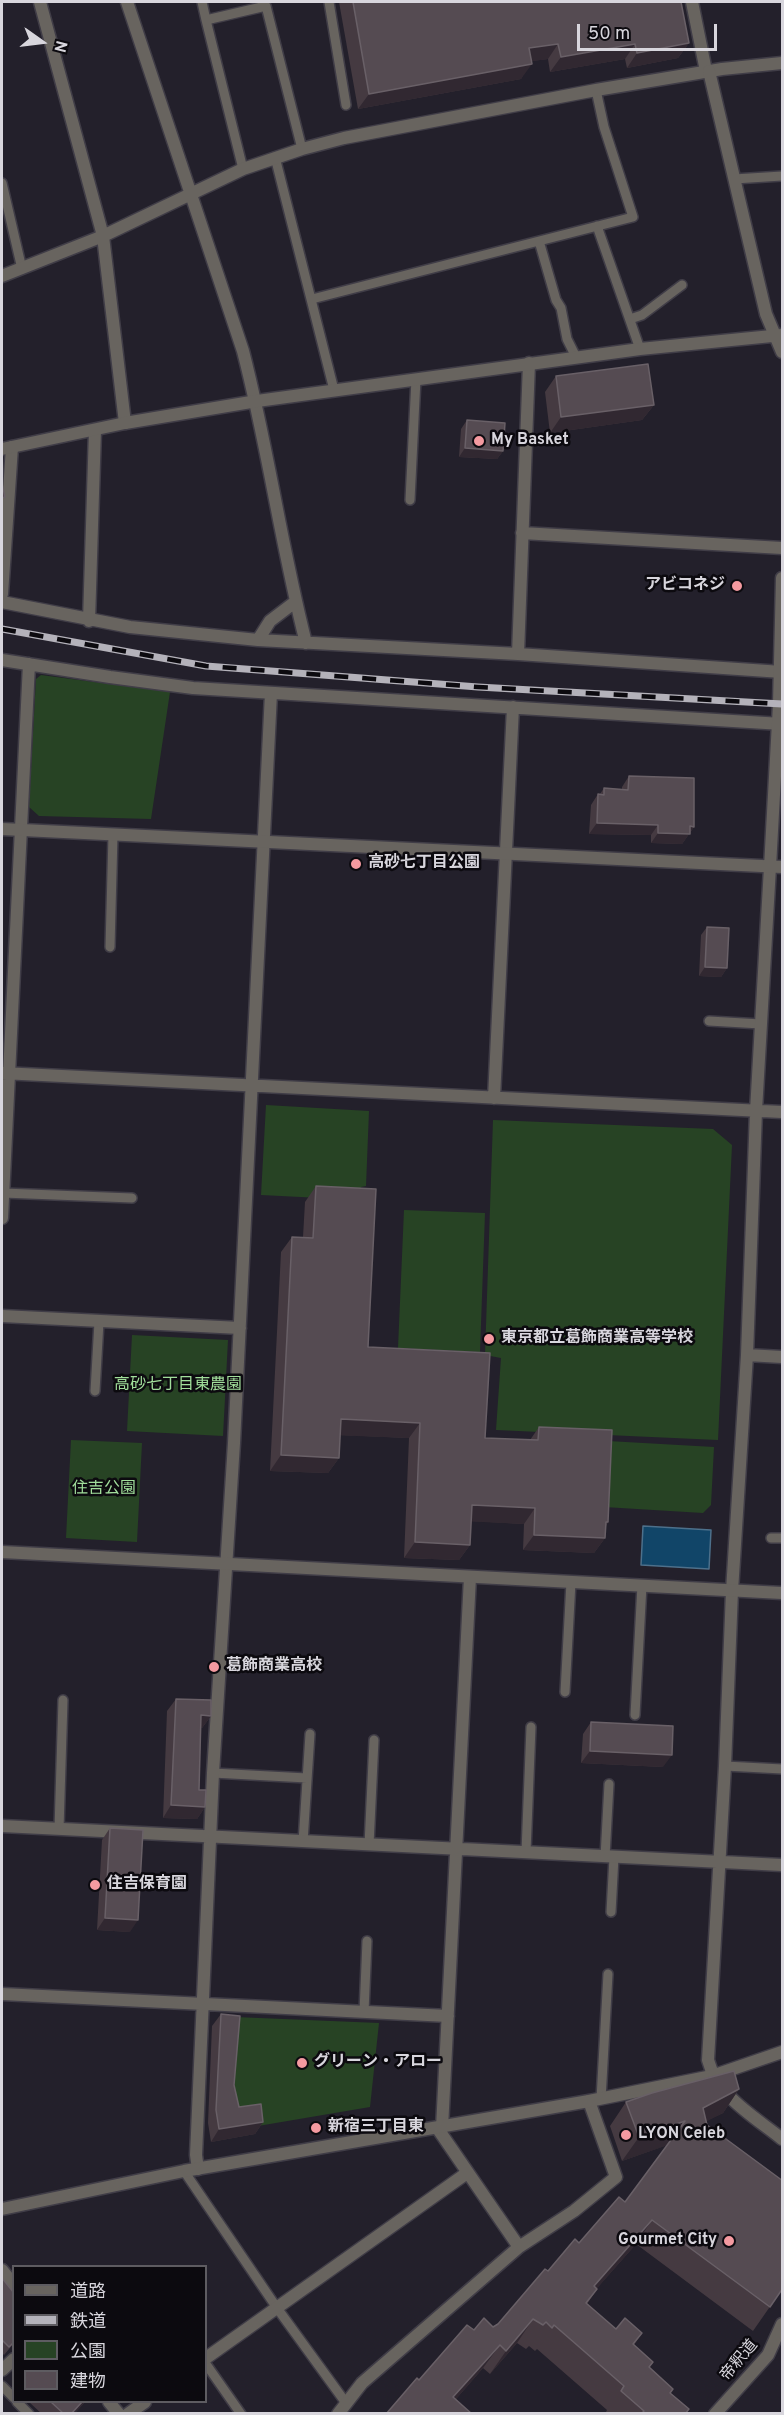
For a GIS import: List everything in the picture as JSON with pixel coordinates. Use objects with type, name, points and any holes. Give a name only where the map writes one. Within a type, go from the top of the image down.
[{"type":"street","points":[[40,2],[103,236],[125,423]]},
{"type":"street","points":[[127,2],[243,351],[257,401],[295,602],[306,643]]},
{"type":"street","points":[[692,2],[766,314],[779,335],[783,352]]},
{"type":"street","points":[[2,276],[103,236],[243,169],[302,149],[356,136],[596,90],[708,71],[783,63]]},
{"type":"street","points":[[2,594],[7,448],[125,423],[257,401],[576,357],[779,335]]},
{"type":"street","points":[[518,654],[529,363]]},
{"type":"street","points":[[89,621],[95,430]]},
{"type":"street","points":[[522,533],[783,548]]},
{"type":"street","points":[[783,578],[776,867],[761,1024],[756,1111],[747,1355],[732,1591],[725,1766],[708,2060],[712,2076],[723,2090],[783,2139]]},
{"type":"street","points":[[2,602],[89,621],[258,640],[782,671]]},
{"type":"street","points":[[258,640],[270,621],[295,602]]},
{"type":"street","points":[[2,660],[194,688],[780,724]]},
{"type":"street","points":[[2,1218],[5,1073],[29,664]]},
{"type":"street","points":[[198,2169],[196,2155],[213,1773],[240,1328],[271,693]]},
{"type":"street","points":[[494,1098],[513,706]]},
{"type":"street","points":[[2,829],[776,867]]},
{"type":"street","points":[[5,1073],[783,1112]]},
{"type":"street","points":[[2,1316],[240,1328]]},
{"type":"street","points":[[747,1355],[783,1357]]},
{"type":"street","points":[[2,1552],[783,1593]]},
{"type":"street","points":[[470,1577],[448,2016],[440,2128],[467,2173],[519,2247]]},
{"type":"street","points":[[2,1826],[783,1865]]},
{"type":"street","points":[[2,1994],[448,2016]]},
{"type":"street","points":[[2,2209],[184,2171],[595,2100],[712,2076],[783,2052]]},
{"type":"street","points":[[338,2414],[362,2383],[519,2247],[574,2211],[616,2177],[595,2100]]},
{"type":"street","points":[[207,2357],[467,2173]]},
{"type":"street","points":[[2,2270],[12,2282]]},
{"type":"street","name":"帝釈道","points":[[715,2414],[768,2355],[783,2324]]},
{"type":"street","points":[[128,2414],[144,2403]]},
{"type":"lane","points":[[202,2],[243,169]]},
{"type":"lane","points":[[329,2],[346,105]]},
{"type":"lane","points":[[206,20],[267,6],[302,149]]},
{"type":"lane","points":[[312,299],[633,217],[604,127],[596,90]]},
{"type":"lane","points":[[275,158],[334,390]]},
{"type":"lane","points":[[734,179],[783,176]]},
{"type":"lane","points":[[2,183],[22,269]]},
{"type":"lane","points":[[597,226],[640,349]]},
{"type":"lane","points":[[539,241],[556,300],[561,308],[567,339],[576,357]]},
{"type":"lane","points":[[630,319],[642,315],[682,285]]},
{"type":"lane","points":[[410,500],[416,379]]},
{"type":"lane","points":[[110,947],[113,835]]},
{"type":"lane","points":[[709,1021],[761,1024]]},
{"type":"lane","points":[[3,1193],[132,1198]]},
{"type":"lane","points":[[95,1391],[99,1322]]},
{"type":"lane","points":[[771,1538],[783,1538]]},
{"type":"lane","points":[[564,1692],[571,1582]]},
{"type":"lane","points":[[635,1715],[642,1585]]},
{"type":"lane","points":[[59,1829],[63,1700]]},
{"type":"lane","points":[[525,1852],[531,1727]]},
{"type":"lane","points":[[303,1842],[310,1734]]},
{"type":"lane","points":[[369,1845],[374,1740]]},
{"type":"lane","points":[[725,1766],[782,1769]]},
{"type":"lane","points":[[213,1773],[308,1778]]},
{"type":"lane","points":[[609,1784],[611,1912]]},
{"type":"lane","points":[[364,2012],[367,1941]]},
{"type":"lane","points":[[595,2100],[608,1974]]},
{"type":"lane","points":[[184,2171],[277,2308],[346,2403]]},
{"type":"lane","points":[[207,2365],[241,2414]]},
{"type":"lane","points":[[18,2403],[29,2414]]},
{"type":"green space","points":[[41,675],[170,692],[151,819],[39,816],[29,807],[36,679]]},
{"type":"green space","points":[[266,1105],[369,1111],[366,1186],[361,1187],[360,1200],[261,1195]]},
{"type":"green space","points":[[493,1120],[713,1129],[732,1145],[718,1440],[496,1430],[501,1358],[485,1355]]},
{"type":"green space","points":[[404,1210],[485,1213],[480,1352],[398,1348]]},
{"type":"green space","name":"高砂七丁目東農園","points":[[132,1335],[228,1340],[223,1436],[127,1431]]},
{"type":"green space","name":"住吉公園","points":[[71,1440],[142,1443],[137,1542],[66,1538]]},
{"type":"green space","points":[[608,1441],[714,1447],[711,1505],[703,1513],[604,1507]]},
{"type":"green space","name":"グリーン・アロー","points":[[235,2017],[379,2023],[370,2107],[258,2126],[231,2119]]},
{"type":"water","points":[[643,1526],[711,1530],[709,1569],[641,1565]]},
{"type":"building","points":[[353,2],[681,2],[689,43],[637,53],[635,44],[561,57],[558,44],[529,48],[532,64],[369,94]]},
{"type":"building","points":[[648,364],[654,405],[561,417],[556,376]]},
{"type":"building","points":[[467,420],[505,423],[503,451],[465,448]]},
{"type":"building","points":[[629,776],[694,778],[694,827],[690,826],[690,834],[658,833],[658,825],[597,823],[598,794],[604,795],[604,788],[628,790]]},
{"type":"building","points":[[707,927],[729,928],[727,968],[705,967]]},
{"type":"building","points":[[316,1186],[376,1189],[368,1347],[490,1353],[485,1438],[538,1440],[539,1427],[612,1430],[608,1522],[606,1522],[605,1538],[534,1535],[535,1508],[472,1505],[470,1545],[415,1542],[420,1423],[341,1419],[339,1458],[281,1455],[292,1237],[313,1238]]},
{"type":"building","points":[[176,1699],[211,1700],[211,1716],[201,1715],[199,1790],[206,1790],[205,1807],[171,1805]]},
{"type":"building","points":[[591,1722],[673,1726],[672,1755],[590,1751]]},
{"type":"building","points":[[110,1828],[143,1830],[138,1920],[105,1918]]},
{"type":"building","points":[[221,2014],[240,2016],[234,2085],[239,2107],[261,2104],[263,2122],[219,2129],[216,2110]]},
{"type":"building","points":[[734,2071],[739,2089],[703,2108],[707,2125],[783,2181],[783,2288],[770,2307],[652,2220],[594,2286],[597,2289],[586,2303],[616,2329],[625,2318],[642,2333],[633,2344],[653,2362],[649,2367],[673,2389],[670,2393],[689,2409],[685,2414],[641,2414],[644,2411],[621,2391],[624,2386],[554,2325],[552,2328],[546,2322],[543,2325],[533,2319],[506,2351],[500,2345],[453,2397],[472,2414],[386,2414],[467,2325],[474,2330],[484,2318],[493,2327],[498,2324],[545,2269],[548,2271],[575,2239],[579,2243],[619,2197],[625,2202],[685,2121],[639,2137],[626,2102]]},
{"type":"building","points":[[2,2278],[12,2290],[12,2344],[9,2347],[2,2340]]},
{"type":"building","points":[[52,2403],[81,2403],[71,2414],[64,2414]]},
{"type":"railway","points":[[2,629],[206,666],[478,687],[782,704]]},
{"type":"place","name":"My Basket","points":[[479,441]]},
{"type":"place","name":"アビコネジ","points":[[737,586]]},
{"type":"place","name":"高砂七丁目公園","points":[[356,864]]},
{"type":"place","name":"東京都立葛飾商業高等学校","points":[[489,1339]]},
{"type":"place","name":"葛飾商業高校","points":[[214,1667]]},
{"type":"place","name":"住吉保育園","points":[[95,1885]]},
{"type":"place","name":"グリーン・アロー","points":[[302,2063]]},
{"type":"place","name":"新宿三丁目東","points":[[316,2128]]},
{"type":"place","name":"LYON Celeb","points":[[626,2135]]},
{"type":"place","name":"Gourmet City","points":[[729,2241]]}]
